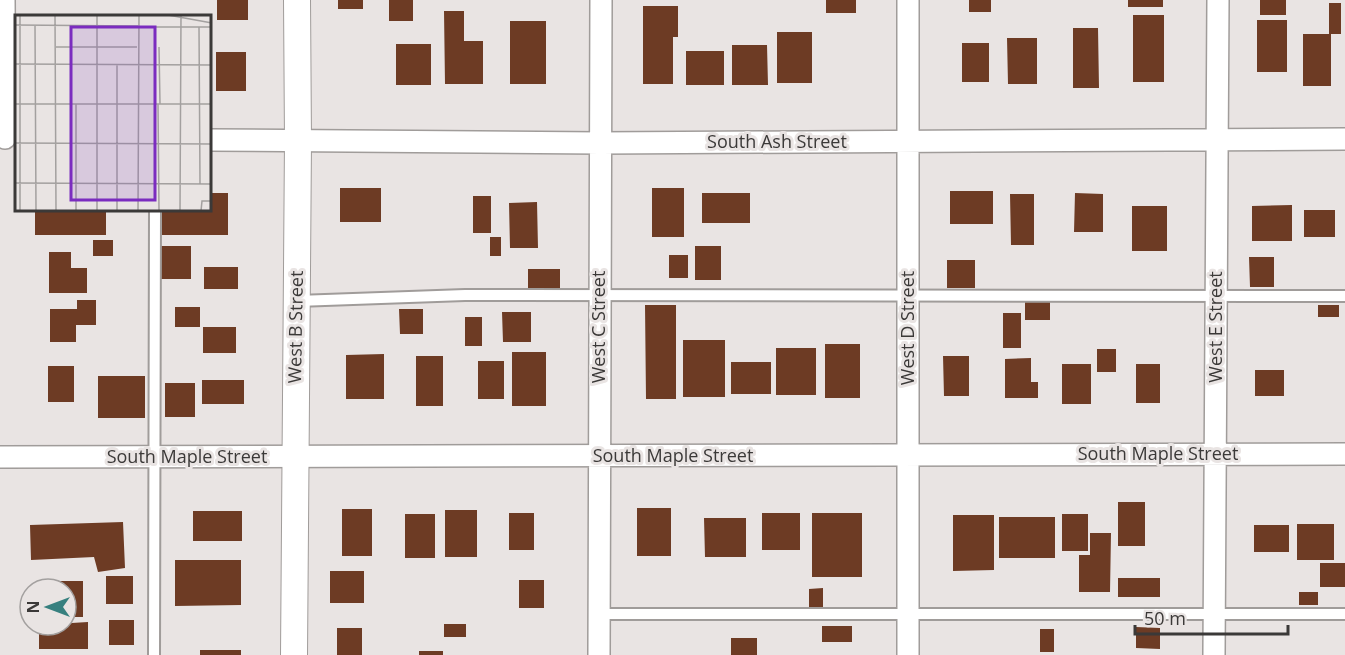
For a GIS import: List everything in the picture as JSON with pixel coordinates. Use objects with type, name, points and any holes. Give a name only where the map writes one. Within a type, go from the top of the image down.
[{"type":"street","points":[[4,0],[7,138]]},
{"type":"street","name":"West B Street","points":[[294,655],[297,0]]},
{"type":"street","name":"West C Street","points":[[599,655],[601,0]]},
{"type":"street","name":"West D Street","points":[[908,0],[908,655]]},
{"type":"street","name":"West E Street","points":[[1214,655],[1218,0]]},
{"type":"street","name":"South Ash Street","points":[[212,140],[600,143],[1345,139]]},
{"type":"street","name":"South Maple Street","points":[[0,457],[1345,453]]},
{"type":"lane","points":[[154,655],[155,212]]},
{"type":"lane","points":[[297,301],[465,295],[1345,296]]},
{"type":"lane","points":[[599,614],[1345,614]]},
{"type":"building","points":[[217,0],[248,0],[248,20],[217,20]]},
{"type":"building","points":[[338,0],[363,0],[363,9],[338,9]]},
{"type":"building","points":[[389,0],[413,0],[413,21],[389,21]]},
{"type":"building","points":[[826,0],[856,0],[856,13],[826,13]]},
{"type":"building","points":[[969,0],[991,0],[991,12],[969,12]]},
{"type":"building","points":[[1128,0],[1163,0],[1163,7],[1128,7]]},
{"type":"building","points":[[1260,0],[1286,0],[1286,15],[1260,15]]},
{"type":"building","points":[[1329,3],[1341,3],[1341,34],[1331,34],[1331,86],[1303,86],[1303,34],[1329,34]]},
{"type":"building","points":[[643,6],[678,6],[678,37],[673,37],[673,84],[643,84]]},
{"type":"building","points":[[444,11],[464,11],[464,41],[483,41],[483,84],[445,84]]},
{"type":"building","points":[[1133,15],[1164,15],[1164,82],[1133,82]]},
{"type":"building","points":[[1257,20],[1287,20],[1287,72],[1257,72]]},
{"type":"building","points":[[510,21],[546,21],[546,84],[510,84]]},
{"type":"building","points":[[1073,28],[1098,28],[1099,88],[1073,88]]},
{"type":"building","points":[[777,32],[812,32],[812,83],[777,83]]},
{"type":"building","points":[[1007,38],[1037,38],[1037,84],[1008,84]]},
{"type":"building","points":[[962,43],[989,43],[989,82],[962,82]]},
{"type":"building","points":[[396,44],[431,44],[431,85],[396,85]]},
{"type":"building","points":[[732,45],[767,45],[768,85],[732,85]]},
{"type":"building","points":[[686,51],[724,51],[724,85],[686,85]]},
{"type":"building","points":[[216,52],[246,52],[246,91],[216,91]]},
{"type":"building","points":[[340,188],[381,188],[381,222],[340,222]]},
{"type":"building","points":[[652,188],[684,188],[684,237],[652,237]]},
{"type":"building","points":[[950,191],[993,191],[993,224],[950,224]]},
{"type":"building","points":[[212,193],[228,193],[228,235],[162,235],[162,212],[212,212]]},
{"type":"building","points":[[702,193],[750,193],[750,223],[702,223]]},
{"type":"building","points":[[1075,193],[1103,194],[1103,232],[1074,232]]},
{"type":"building","points":[[1010,194],[1034,194],[1034,245],[1011,245]]},
{"type":"building","points":[[473,196],[491,196],[491,233],[473,233]]},
{"type":"building","points":[[537,202],[538,248],[510,248],[509,203]]},
{"type":"building","points":[[1292,205],[1292,241],[1252,241],[1252,206]]},
{"type":"building","points":[[1132,206],[1167,206],[1167,251],[1132,251]]},
{"type":"building","points":[[1304,210],[1335,210],[1335,237],[1304,237]]},
{"type":"building","points":[[35,212],[106,212],[106,235],[35,235]]},
{"type":"building","points":[[490,237],[501,237],[501,256],[490,256]]},
{"type":"building","points":[[93,240],[113,240],[113,256],[93,256]]},
{"type":"building","points":[[160,246],[191,246],[191,279],[160,279]]},
{"type":"building","points":[[695,246],[721,246],[721,280],[695,280]]},
{"type":"building","points":[[49,252],[71,252],[71,268],[87,268],[87,293],[49,293]]},
{"type":"building","points":[[669,255],[688,255],[688,278],[669,278]]},
{"type":"building","points":[[1249,257],[1274,257],[1274,287],[1250,287]]},
{"type":"building","points":[[947,260],[975,260],[975,288],[947,288]]},
{"type":"building","points":[[204,267],[238,267],[238,289],[204,289]]},
{"type":"building","points":[[528,269],[560,269],[560,295],[528,295]]},
{"type":"building","points":[[77,300],[96,300],[96,325],[76,325],[76,342],[50,342],[50,309],[77,309]]},
{"type":"building","points":[[1025,302],[1050,302],[1050,320],[1025,320]]},
{"type":"building","points":[[645,305],[676,305],[676,399],[646,399]]},
{"type":"building","points":[[1318,305],[1339,305],[1339,317],[1318,317]]},
{"type":"building","points":[[175,307],[200,307],[200,327],[175,327]]},
{"type":"building","points":[[399,309],[423,309],[423,334],[400,334]]},
{"type":"building","points":[[502,312],[531,312],[531,342],[503,342]]},
{"type":"building","points":[[1003,313],[1021,313],[1021,348],[1003,348]]},
{"type":"building","points":[[465,317],[482,317],[482,346],[465,346]]},
{"type":"building","points":[[203,327],[236,327],[236,353],[203,353]]},
{"type":"building","points":[[683,340],[725,340],[725,397],[683,397]]},
{"type":"building","points":[[825,344],[860,344],[860,398],[825,398]]},
{"type":"building","points":[[776,348],[816,348],[816,395],[776,395]]},
{"type":"building","points":[[1097,349],[1116,349],[1116,372],[1097,372]]},
{"type":"building","points":[[512,352],[546,352],[546,406],[512,406]]},
{"type":"building","points":[[384,354],[384,399],[346,399],[346,355]]},
{"type":"building","points":[[416,356],[443,356],[443,406],[416,406]]},
{"type":"building","points":[[943,356],[969,356],[969,396],[944,396]]},
{"type":"building","points":[[1031,358],[1031,382],[1038,382],[1038,398],[1005,398],[1005,359]]},
{"type":"building","points":[[478,361],[504,361],[504,399],[478,399]]},
{"type":"building","points":[[731,362],[771,362],[771,394],[731,394]]},
{"type":"building","points":[[1062,364],[1091,364],[1091,404],[1062,404]]},
{"type":"building","points":[[1136,364],[1160,364],[1160,403],[1136,403]]},
{"type":"building","points":[[48,366],[74,366],[74,402],[48,402]]},
{"type":"building","points":[[1255,370],[1284,370],[1284,396],[1255,396]]},
{"type":"building","points":[[98,376],[145,376],[145,418],[98,418]]},
{"type":"building","points":[[202,380],[244,380],[244,404],[202,404]]},
{"type":"building","points":[[165,383],[195,383],[195,417],[165,417]]},
{"type":"building","points":[[1118,502],[1145,502],[1145,546],[1118,546]]},
{"type":"building","points":[[637,508],[671,508],[671,556],[637,556]]},
{"type":"building","points":[[342,509],[372,509],[372,556],[342,556]]},
{"type":"building","points":[[445,510],[477,510],[477,557],[445,557]]},
{"type":"building","points":[[193,511],[242,511],[242,541],[193,541]]},
{"type":"building","points":[[509,513],[534,513],[534,550],[509,550]]},
{"type":"building","points":[[762,513],[800,513],[800,550],[762,550]]},
{"type":"building","points":[[812,513],[862,513],[862,577],[812,577]]},
{"type":"building","points":[[405,514],[435,514],[435,558],[405,558]]},
{"type":"building","points":[[1062,514],[1088,514],[1088,551],[1062,551]]},
{"type":"building","points":[[953,515],[994,515],[994,570],[953,571]]},
{"type":"building","points":[[999,517],[1055,517],[1055,558],[999,558]]},
{"type":"building","points":[[704,518],[746,518],[746,557],[705,557]]},
{"type":"building","points":[[123,522],[125,568],[98,572],[94,557],[31,560],[30,525]]},
{"type":"building","points":[[1297,524],[1334,524],[1334,560],[1297,560]]},
{"type":"building","points":[[1254,525],[1289,525],[1289,552],[1254,552]]},
{"type":"building","points":[[1090,533],[1111,533],[1110,592],[1079,592],[1079,555],[1090,555]]},
{"type":"building","points":[[175,560],[241,560],[241,605],[175,606]]},
{"type":"building","points":[[1320,563],[1345,563],[1345,587],[1320,587]]},
{"type":"building","points":[[330,571],[364,571],[364,603],[330,603]]},
{"type":"building","points":[[106,576],[133,576],[133,604],[106,604]]},
{"type":"building","points":[[1118,578],[1160,578],[1160,597],[1118,597]]},
{"type":"building","points":[[519,580],[544,580],[544,608],[519,608]]},
{"type":"building","points":[[78,581],[83,581],[83,617],[78,617]]},
{"type":"building","points":[[823,588],[823,607],[809,607],[809,589]]},
{"type":"building","points":[[1299,592],[1318,592],[1318,605],[1299,605]]},
{"type":"building","points":[[109,620],[134,620],[134,645],[109,645]]},
{"type":"building","points":[[88,622],[88,649],[39,649],[39,637],[78,637],[78,623]]},
{"type":"building","points":[[444,624],[466,624],[466,637],[444,637]]},
{"type":"building","points":[[822,626],[852,626],[852,642],[822,642]]},
{"type":"building","points":[[1136,627],[1160,628],[1160,649],[1136,648]]},
{"type":"building","points":[[337,628],[362,628],[362,655],[337,655]]},
{"type":"building","points":[[1040,629],[1054,629],[1054,652],[1040,652]]},
{"type":"building","points":[[731,638],[757,638],[757,655],[731,655]]},
{"type":"building","points":[[200,650],[241,650],[241,655],[200,655]]},
{"type":"building","points":[[419,651],[443,651],[443,655],[419,655]]}]
